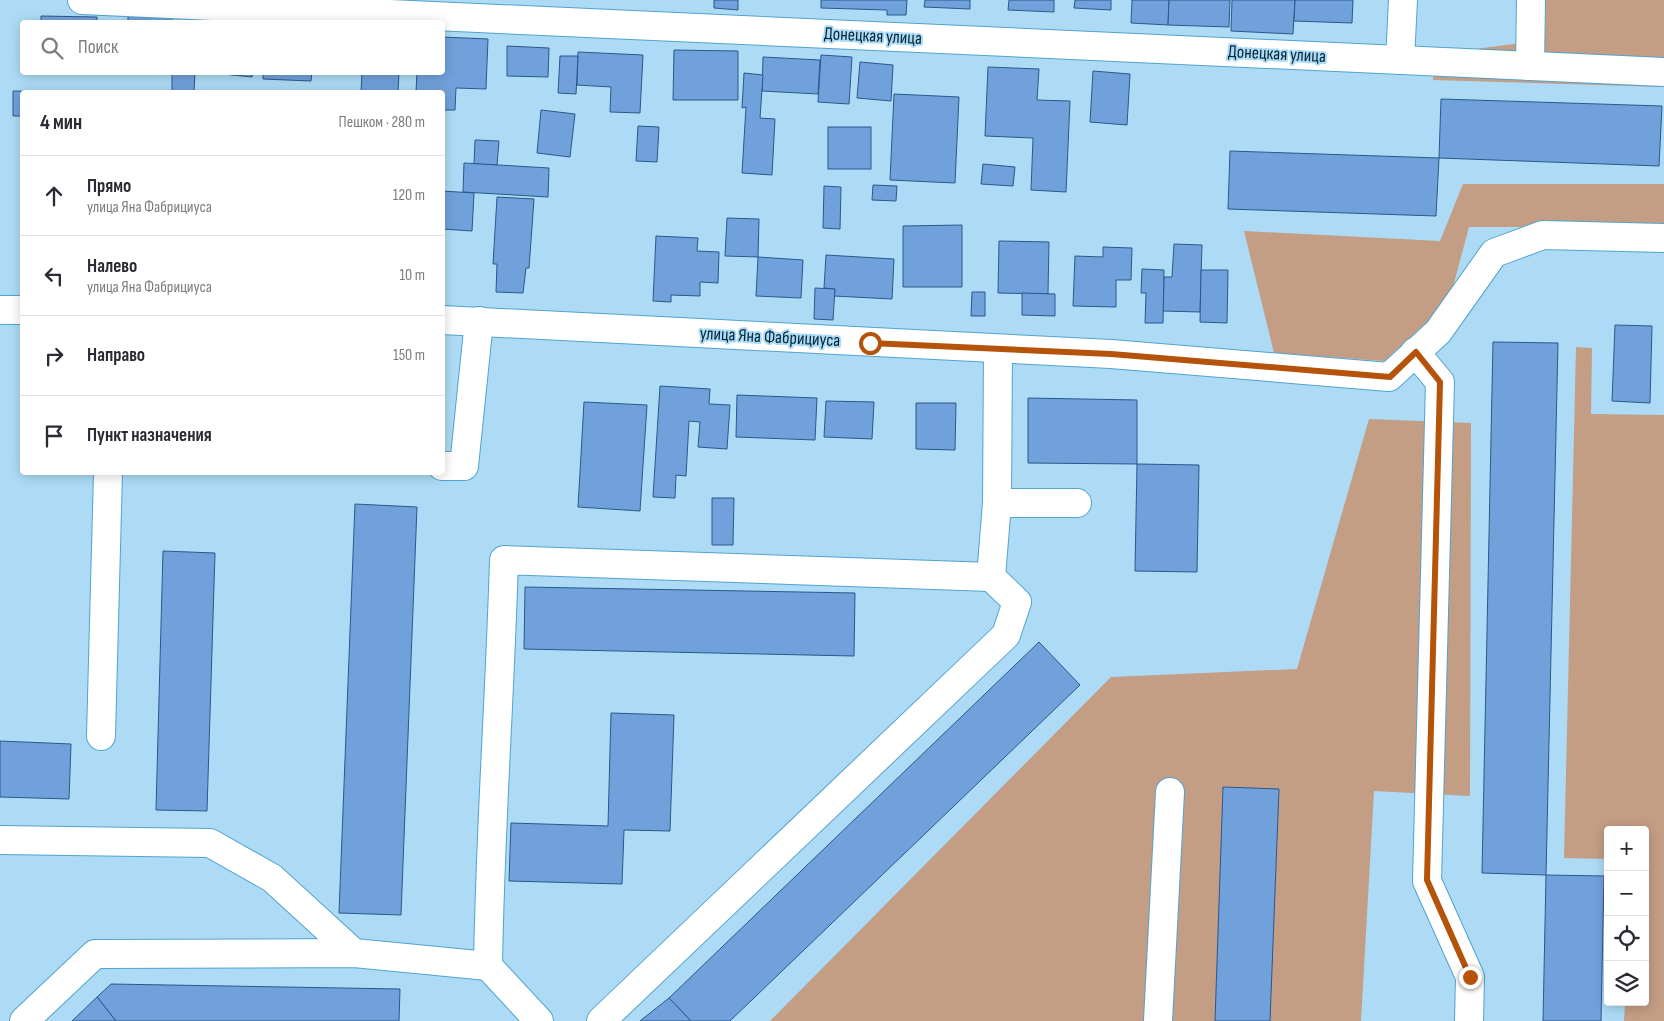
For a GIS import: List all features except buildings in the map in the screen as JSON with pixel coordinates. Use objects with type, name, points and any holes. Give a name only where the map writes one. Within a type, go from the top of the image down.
[{"type":"street","name":"Донецкая улица","points":[[82,0],[1664,72]]},
{"type":"street","points":[[1400,60],[1403,0]]},
{"type":"street","points":[[1530,66],[1531,0]]},
{"type":"street","name":"улица Яна Фабрициуса","points":[[445,320],[1111,354],[1390,377],[1438,332],[1494,253],[1543,235],[1664,238]]},
{"type":"street","points":[[0,310],[20,310]]},
{"type":"street","points":[[445,466],[464,466],[480,321]]},
{"type":"street","points":[[991,577],[997,503],[998,349]]},
{"type":"street","points":[[1416,352],[1440,382],[1427,880],[1470,977],[1469,1021]]},
{"type":"street","points":[[100,736],[108,475]]},
{"type":"street","points":[[997,503],[1077,503]]},
{"type":"street","points":[[488,966],[489,876],[501,670],[504,560],[991,577],[1017,602],[1006,634],[601,1021]]},
{"type":"street","points":[[1158,1021],[1170,792]]},
{"type":"street","points":[[0,840],[210,843],[272,878],[354,953]]},
{"type":"street","points":[[24,1021],[95,954],[354,953],[488,966],[539,1021]]},
{"type":"shaded area","points":[[1546,0],[1664,0],[1664,87],[1433,80],[1435,54],[1545,40]]},
{"type":"shaded area","points":[[1463,184],[1664,184],[1664,227],[1469,227],[1449,302],[1384,361],[1274,353],[1244,231],[1440,241]]},
{"type":"shaded area","points":[[1576,347],[1592,348],[1591,414],[1664,415],[1664,1021],[1624,1021],[1625,1006],[1649,1006],[1649,826],[1604,826],[1604,859],[1564,858]]},
{"type":"shaded area","points":[[1369,419],[1471,423],[1470,796],[1374,791],[1361,1021],[770,1021],[1111,677],[1297,669]]},
{"type":"route","points":[[870,343],[1111,354],[1390,377],[1416,352],[1426,362],[1440,382],[1427,880],[1470,977]]}]
